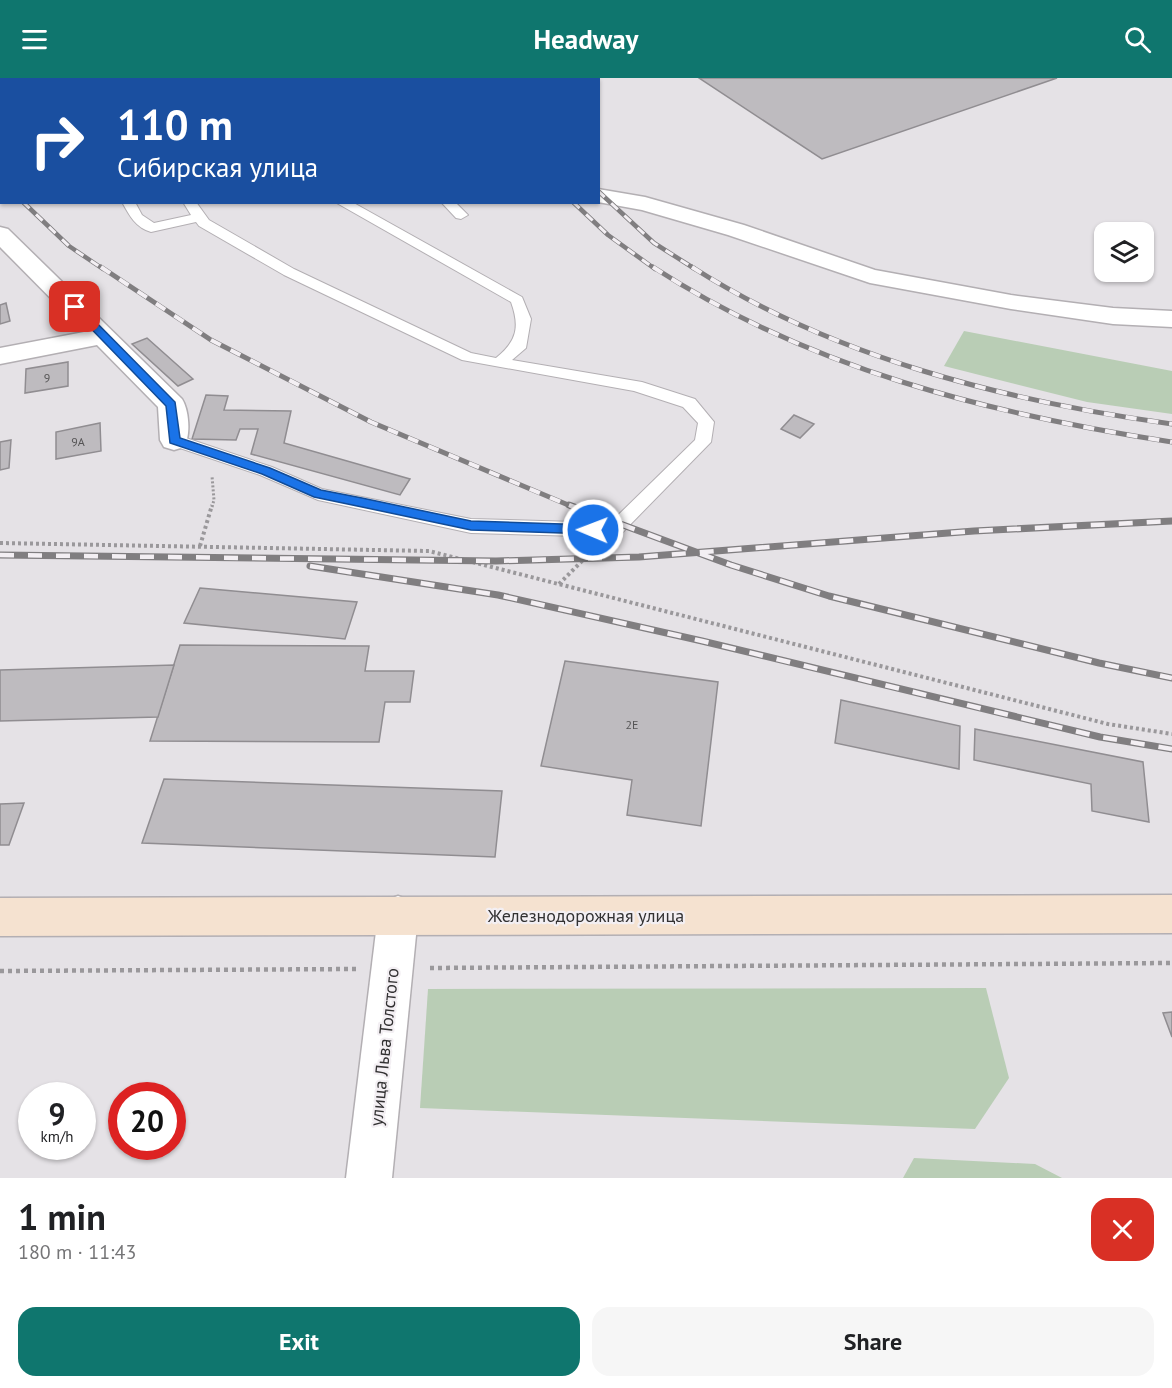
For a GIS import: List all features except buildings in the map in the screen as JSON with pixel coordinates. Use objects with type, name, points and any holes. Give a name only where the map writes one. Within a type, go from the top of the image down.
[{"type":"main road","name":"Железнодорожная улица","points":[[0,917],[1172,914]]},
{"type":"street","points":[[600,196],[645,204],[736,230],[870,276],[1011,302],[1113,316],[1172,319]]},
{"type":"street","points":[[0,234],[105,336],[171,405],[174,440]]},
{"type":"street","points":[[0,356],[105,336]]},
{"type":"street","name":"улица Льва Толстого","points":[[369,1178],[398,915]]},
{"type":"lane","points":[[129,204],[137,217],[151,228],[199,217]]},
{"type":"lane","points":[[174,440],[266,471],[318,494],[471,526],[614,530],[703,441],[706,422],[688,403],[636,386],[467,357],[289,273],[204,223],[190,204]]},
{"type":"lane","points":[[344,204],[517,300],[524,320],[518,348],[499,363]]},
{"type":"lane","points":[[449,204],[461,215]]},
{"type":"path","points":[[200,546],[214,500],[209,452]]},
{"type":"path","points":[[560,584],[614,530]]},
{"type":"path","points":[[0,543],[429,550],[1108,724],[1172,734]]},
{"type":"path","points":[[0,971],[1172,963]]},
{"type":"green space","points":[[964,331],[1172,371],[1172,414],[1087,402],[944,366]]},
{"type":"green space","points":[[986,988],[1009,1078],[975,1129],[420,1108],[428,989]]},
{"type":"green space","points":[[914,1158],[1035,1164],[1062,1178],[903,1178]]},
{"type":"railway","points":[[600,193],[654,243],[695,269]]},
{"type":"railway","points":[[25,204],[69,246],[103,269]]},
{"type":"railway","points":[[575,204],[608,235],[655,269]]},
{"type":"railway","points":[[101,267],[211,340],[371,422],[573,507]]},
{"type":"railway","points":[[653,267],[713,303],[775,333],[838,360],[903,382],[1036,417],[1172,442]]},
{"type":"railway","points":[[692,267],[747,299],[804,327],[863,351],[923,371],[1047,403],[1172,424]]},
{"type":"railway","points":[[569,505],[697,552]]},
{"type":"railway","points":[[697,552],[974,531],[1172,521]]},
{"type":"railway","points":[[0,555],[496,561],[639,557],[697,552]]},
{"type":"railway","points":[[697,552],[829,596],[1099,663],[1172,678]]},
{"type":"railway","points":[[310,566],[498,595],[702,641],[1100,737],[1172,749]]},
{"type":"route","points":[[75,307],[171,405],[174,440],[266,471],[318,494],[471,526],[593,530]]}]
